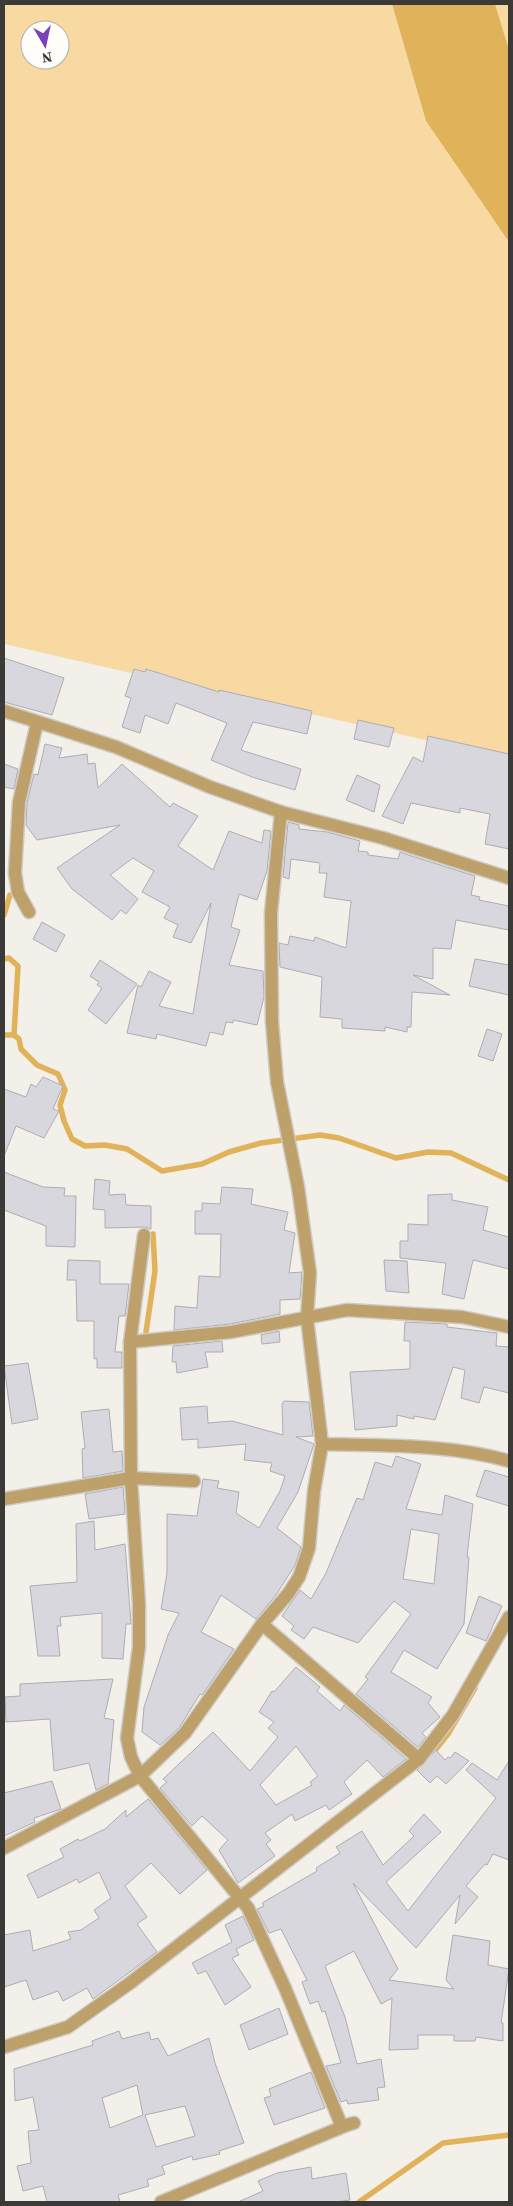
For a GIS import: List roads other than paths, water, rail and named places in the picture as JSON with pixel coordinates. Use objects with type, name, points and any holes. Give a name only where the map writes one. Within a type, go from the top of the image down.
[{"type":"street","points":[[4,711],[116,747],[210,787],[281,812],[383,838],[509,878]]},
{"type":"street","points":[[29,912],[18,892],[15,873],[19,802],[37,723]]},
{"type":"street","points":[[4,1848],[140,1776],[185,1733],[262,1624],[288,1594],[299,1576],[308,1548],[314,1491],[322,1444],[307,1318],[310,1273],[298,1187],[277,1082],[272,1022],[271,913],[281,812]]},
{"type":"street","points":[[144,1235],[130,1342],[131,1478],[139,1638],[127,1738],[131,1757],[140,1776],[248,1908],[273,1961],[340,2122],[339,2127],[354,2123],[161,2202]]},
{"type":"street","points":[[130,1342],[231,1332],[347,1310],[462,1317],[509,1327]]},
{"type":"street","points":[[322,1444],[448,1449],[483,1453],[509,1461]]},
{"type":"street","points":[[4,1499],[131,1478],[194,1481]]},
{"type":"street","points":[[4,2047],[68,2027],[130,1983],[418,1759],[454,1715],[477,1670],[509,1617]]},
{"type":"street","points":[[262,1624],[418,1759]]},
{"type":"waterway","points":[[4,915],[10,895]]},
{"type":"waterway","points":[[4,959],[9,958],[18,966],[14,1035]]},
{"type":"waterway","points":[[4,1035],[14,1035],[19,1039],[21,1049],[37,1065],[58,1074],[65,1090],[60,1105],[64,1121],[72,1139],[85,1146],[105,1145],[127,1149],[162,1171],[202,1164],[229,1152],[261,1143],[320,1135],[339,1138],[396,1158],[428,1152],[451,1153],[509,1180]]},
{"type":"waterway","points":[[146,1332],[155,1271],[153,1234]]},
{"type":"waterway","points":[[428,1759],[448,1734],[475,1688]]},
{"type":"waterway","points":[[359,2202],[443,2143],[509,2135]]}]
